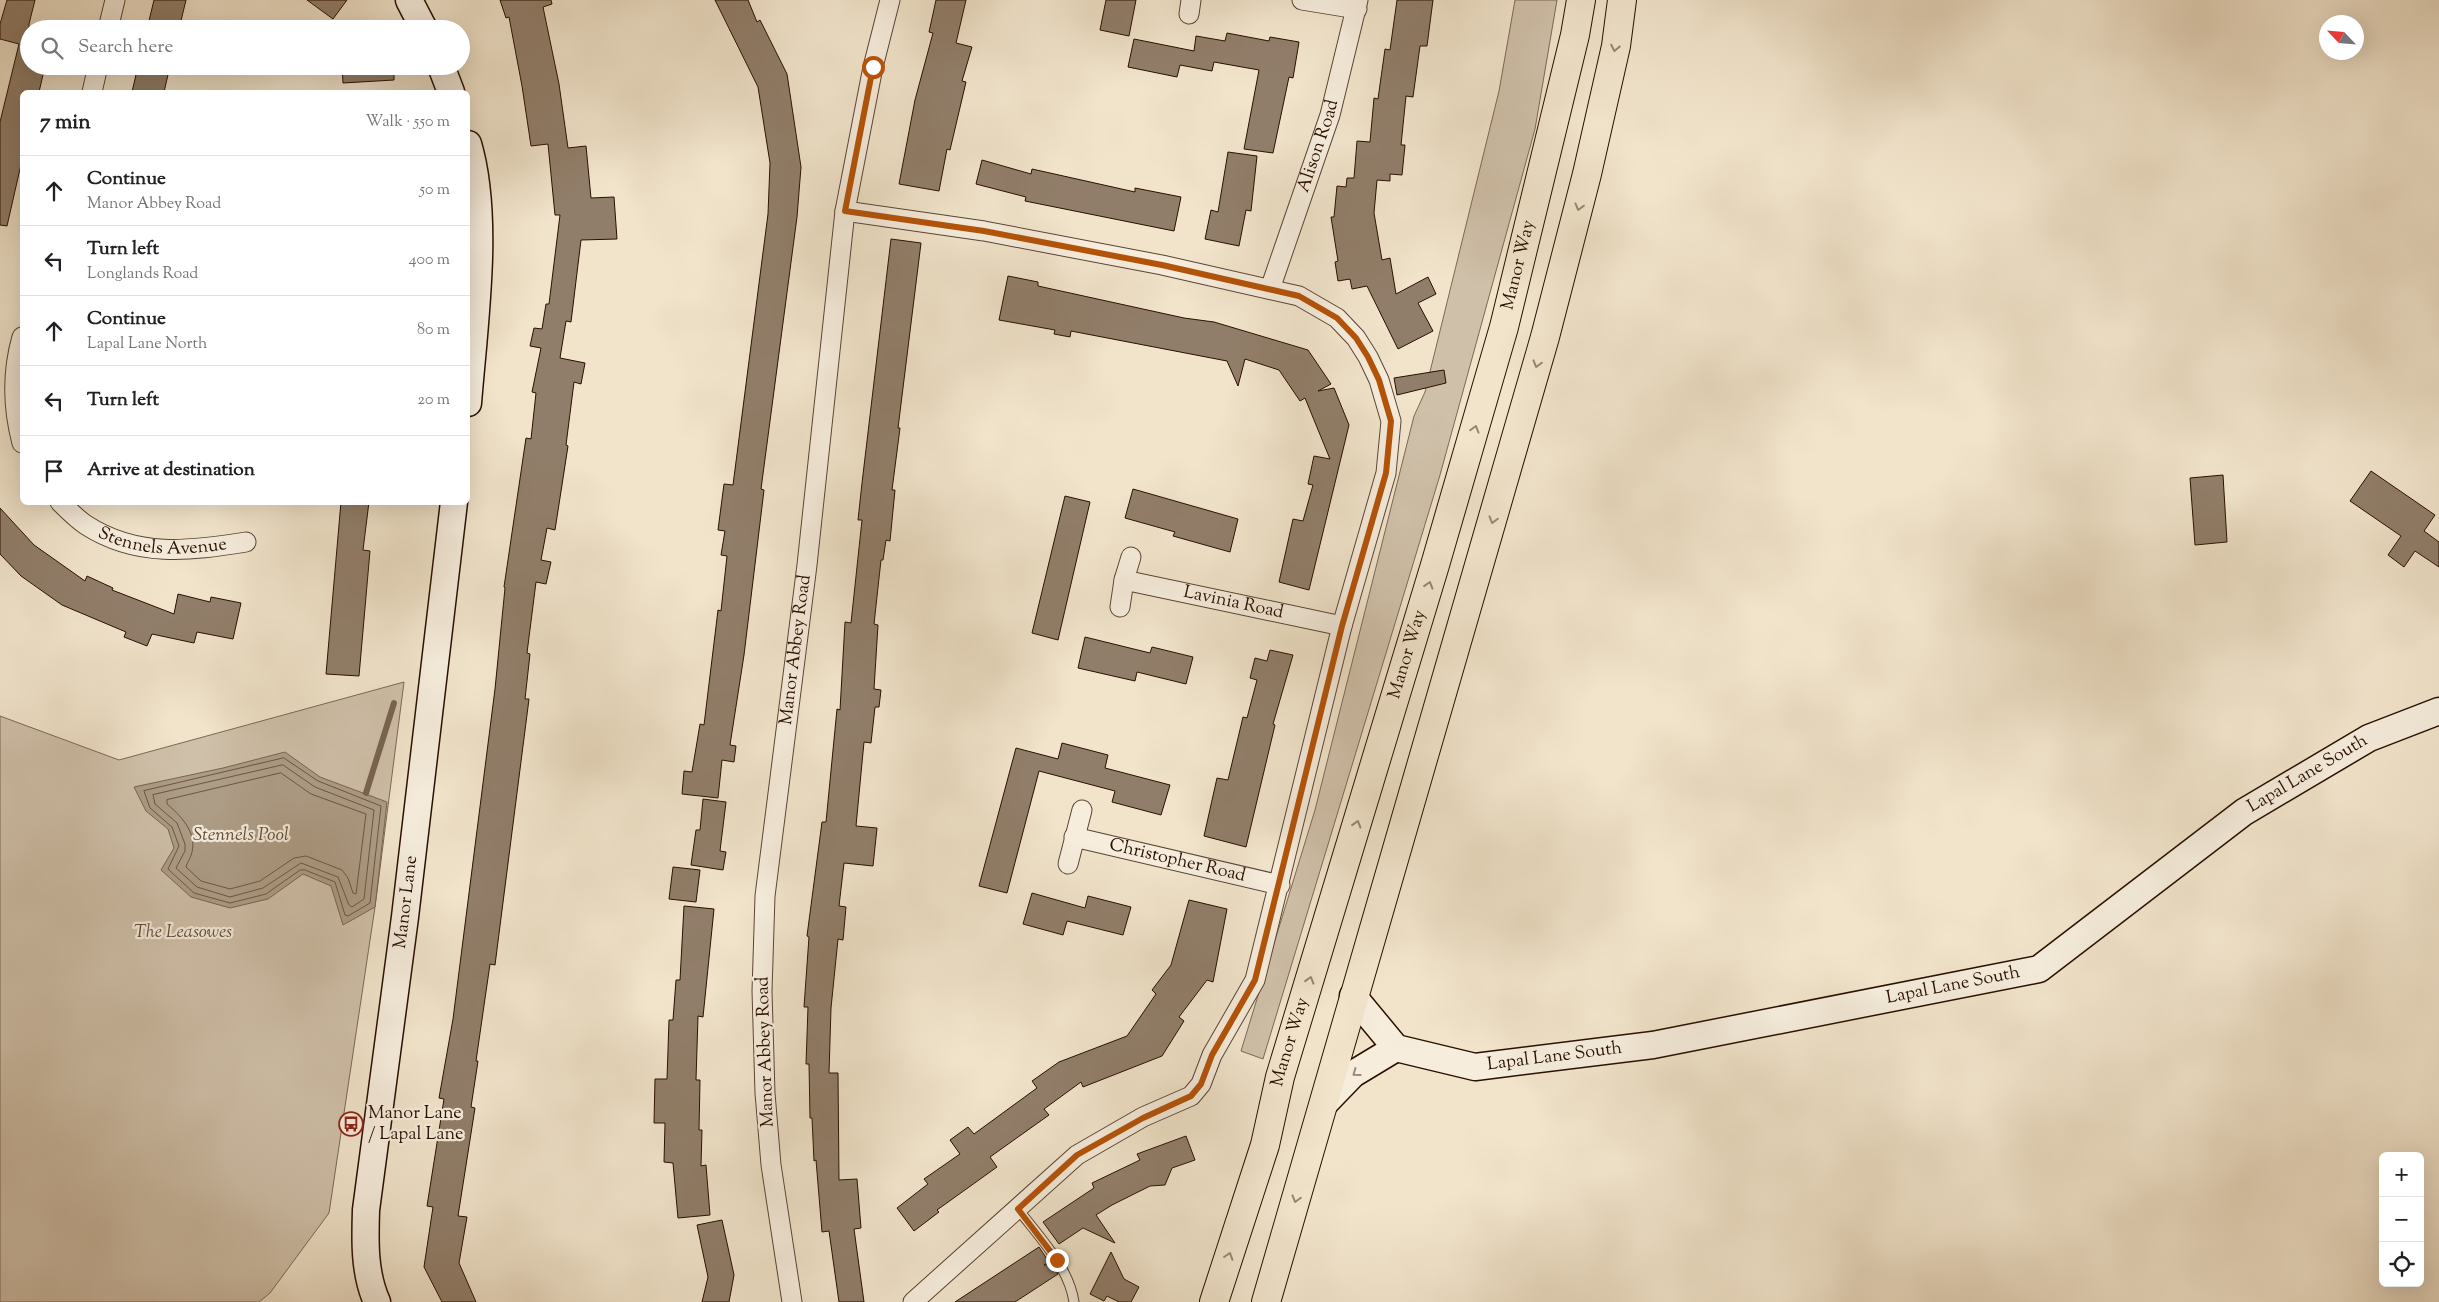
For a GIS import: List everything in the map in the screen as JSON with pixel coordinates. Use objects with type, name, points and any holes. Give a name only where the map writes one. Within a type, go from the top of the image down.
[{"type":"highway","name":"Manor Way","points":[[1214,1302],[1265,1145],[1280,1077],[1435,565],[1504,327],[1575,35],[1581,0]]},
{"type":"highway","points":[[1266,1302],[1547,328],[1588,174],[1616,46],[1622,0]]},
{"type":"street","points":[[110,20],[115,0]]},
{"type":"street","points":[[410,0],[420,20]]},
{"type":"street","points":[[1302,0],[1357,4]]},
{"type":"street","name":"Manor Abbey Road","points":[[792,1302],[771,1165],[765,1094],[762,992],[766,896],[806,575],[845,211],[884,1]]},
{"type":"street","name":"Alison Road","points":[[1270,289],[1330,115],[1357,4]]},
{"type":"street","points":[[92,90],[96,75]]},
{"type":"street","points":[[445,75],[451,90]]},
{"type":"street","points":[[470,156],[476,191],[478,276],[470,378]]},
{"type":"street","points":[[845,211],[984,231],[1299,296],[1318,305],[1337,318],[1368,357],[1379,380],[1391,421],[1386,473],[1342,626],[1280,885],[1255,980],[1212,1055],[1201,1084],[1191,1096],[1143,1118],[1077,1155],[913,1302]]},
{"type":"street","points":[[20,342],[7,377],[20,435]]},
{"type":"street","name":"Stennels Avenue","points":[[63,505],[86,525],[117,539],[156,551],[207,549],[246,542]]},
{"type":"street","name":"Manor Lane","points":[[377,1302],[369,1272],[365,1244],[366,1210],[406,908],[454,505]]},
{"type":"street","points":[[1120,607],[1130,557]]},
{"type":"street","name":"Lavinia Road","points":[[1124,580],[1342,626]]},
{"type":"street","name":"Lapal Lane South","points":[[1396,1048],[1475,1067],[1653,1044],[2039,969],[2244,812],[2369,738],[2439,711]]},
{"type":"street","points":[[1068,864],[1082,810]]},
{"type":"street","name":"Christopher Road","points":[[1074,837],[1280,885]]},
{"type":"street","points":[[1323,1105],[1353,1074],[1396,1048],[1353,996]]},
{"type":"lane","points":[[1018,1209],[1057,1260],[1073,1293],[1074,1302]]},
{"type":"green space","points":[[1515,0],[1557,0],[1535,129],[1440,475],[1263,1059],[1241,1051],[1315,810],[1414,416],[1425,392],[1499,91]]},
{"type":"green space","name":"The Leasowes","points":[[404,682],[375,907],[329,1213],[270,1293],[259,1302],[0,1302],[0,716],[119,760]]},
{"type":"water","name":"Stennels Pool","points":[[285,752],[320,777],[387,802],[375,907],[343,925],[331,886],[303,874],[268,899],[230,908],[191,897],[161,870],[174,848],[168,829],[146,811],[134,787],[223,768]]},
{"type":"building","points":[[7,0],[35,0],[30,20],[20,20],[20,75],[43,75],[39,90],[20,90],[20,169],[7,226],[0,225],[0,122],[19,44],[0,39],[0,24]]},
{"type":"building","points":[[154,0],[186,0],[181,20],[149,20]]},
{"type":"building","points":[[307,0],[347,0],[333,19]]},
{"type":"building","points":[[500,0],[551,0],[552,4],[543,7],[559,84],[568,148],[586,146],[591,198],[614,197],[617,239],[581,240],[571,322],[566,321],[560,358],[585,363],[581,384],[574,382],[566,445],[568,446],[555,530],[547,528],[541,560],[551,562],[546,584],[536,582],[527,653],[530,654],[525,699],[529,699],[495,965],[490,964],[476,1061],[478,1061],[471,1107],[475,1108],[458,1216],[467,1217],[459,1263],[476,1302],[442,1302],[424,1267],[433,1207],[427,1206],[444,1099],[439,1098],[453,1019],[495,689],[504,587],[526,438],[531,439],[536,393],[532,392],[541,348],[530,346],[534,328],[542,329],[546,304],[549,304],[560,215],[555,215],[548,144],[531,146],[509,17],[506,18]]},
{"type":"building","points":[[715,0],[748,0],[757,22],[760,20],[787,74],[801,167],[797,217],[761,489],[764,490],[744,655],[730,745],[736,746],[734,762],[722,760],[718,798],[682,794],[684,771],[692,772],[700,724],[704,725],[718,610],[721,611],[727,556],[721,555],[725,531],[718,530],[724,484],[733,485],[768,214],[770,163],[758,87]]},
{"type":"building","points":[[936,0],[966,0],[956,43],[972,47],[962,81],[966,82],[950,150],[947,149],[939,191],[899,184],[915,100],[933,33],[929,32]]},
{"type":"building","points":[[1106,0],[1136,0],[1129,36],[1100,30]]},
{"type":"building","points":[[1397,0],[1433,0],[1427,46],[1420,46],[1413,97],[1406,96],[1401,145],[1405,145],[1402,175],[1390,174],[1390,181],[1377,180],[1374,213],[1382,260],[1390,258],[1396,294],[1428,277],[1436,294],[1418,303],[1433,331],[1398,349],[1367,286],[1352,289],[1350,279],[1338,281],[1335,262],[1338,261],[1331,217],[1334,217],[1337,186],[1346,187],[1347,178],[1354,178],[1357,141],[1370,142],[1374,98],[1378,99],[1385,49],[1390,50]]},
{"type":"building","points":[[1227,33],[1269,41],[1270,37],[1299,42],[1293,78],[1289,77],[1273,153],[1244,149],[1259,70],[1214,62],[1212,71],[1180,65],[1177,77],[1128,67],[1134,39],[1194,51],[1196,36],[1225,41]]},
{"type":"building","points":[[136,75],[168,75],[164,90],[132,90]]},
{"type":"building","points":[[343,75],[394,75],[394,80],[343,83]]},
{"type":"building","points":[[1228,152],[1257,156],[1251,211],[1246,210],[1239,246],[1205,239],[1211,210],[1218,212]]},
{"type":"building","points":[[982,160],[1031,174],[1032,169],[1135,192],[1135,188],[1181,197],[1174,231],[1025,201],[1026,197],[976,184]]},
{"type":"building","points":[[891,239],[921,243],[898,428],[900,428],[892,490],[895,490],[890,541],[886,540],[883,560],[881,560],[874,624],[878,625],[874,689],[881,690],[879,707],[875,707],[871,743],[864,742],[856,826],[877,828],[873,866],[844,863],[839,906],[846,907],[843,940],[838,939],[831,1008],[829,1073],[838,1073],[839,1180],[857,1179],[861,1228],[854,1229],[864,1302],[839,1302],[829,1231],[822,1232],[816,1160],[814,1161],[812,1118],[810,1118],[809,1064],[806,1064],[808,1007],[804,1007],[809,937],[807,936],[822,822],[826,822],[837,709],[840,710],[845,622],[851,623],[862,520],[858,520]]},
{"type":"building","points":[[1008,276],[1038,282],[1038,286],[1184,318],[1214,322],[1308,350],[1331,384],[1318,391],[1334,388],[1349,425],[1309,590],[1279,582],[1293,519],[1303,521],[1313,485],[1308,484],[1314,456],[1330,459],[1305,398],[1300,401],[1279,370],[1245,359],[1238,386],[1227,361],[1071,331],[1070,337],[1054,334],[1055,330],[999,320]]},
{"type":"building","points":[[1444,370],[1446,383],[1397,395],[1394,378]]},
{"type":"building","points":[[2371,471],[2435,515],[2424,531],[2439,542],[2439,567],[2415,551],[2404,567],[2388,555],[2401,536],[2350,501]]},
{"type":"building","points":[[2223,475],[2227,542],[2195,545],[2190,478]]},
{"type":"building","points":[[1133,489],[1238,519],[1230,552],[1173,536],[1175,532],[1125,518]]},
{"type":"building","points":[[1065,496],[1090,502],[1058,640],[1032,633]]},
{"type":"building","points":[[341,505],[369,505],[363,550],[370,551],[359,676],[326,674]]},
{"type":"building","points":[[0,508],[34,545],[85,581],[87,576],[113,588],[112,590],[174,614],[178,594],[210,602],[211,597],[241,603],[233,639],[197,632],[194,643],[152,634],[147,646],[124,637],[126,632],[62,605],[21,576],[0,554]]},
{"type":"building","points":[[1085,637],[1150,653],[1152,647],[1193,657],[1186,684],[1137,672],[1135,681],[1078,668]]},
{"type":"building","points":[[1270,650],[1293,655],[1273,724],[1275,725],[1246,847],[1204,836],[1217,778],[1228,780],[1243,717],[1247,718],[1257,680],[1250,678],[1255,658],[1267,661]]},
{"type":"building","points":[[1062,743],[1108,755],[1105,768],[1170,785],[1161,815],[1112,802],[1115,791],[1039,771],[1007,893],[979,886],[1016,748],[1058,759]]},
{"type":"building","points":[[703,799],[726,802],[720,851],[726,852],[723,870],[691,865],[696,830],[700,830]]},
{"type":"building","points":[[673,867],[700,870],[696,902],[669,899]]},
{"type":"building","points":[[1032,893],[1085,908],[1088,896],[1131,907],[1123,935],[1067,921],[1063,935],[1023,924]]},
{"type":"building","points":[[1189,900],[1227,909],[1213,982],[1207,980],[1179,1017],[1184,1021],[1162,1056],[1083,1087],[1081,1082],[1044,1109],[1049,1115],[990,1157],[997,1167],[937,1210],[939,1212],[914,1231],[897,1208],[928,1184],[924,1179],[960,1154],[950,1140],[968,1127],[974,1134],[1037,1088],[1032,1081],[1059,1062],[1127,1036],[1156,994],[1152,990],[1171,965]]},
{"type":"building","points":[[684,906],[714,909],[703,1017],[698,1016],[696,1080],[700,1080],[699,1130],[702,1130],[701,1166],[706,1165],[710,1215],[678,1218],[673,1163],[664,1162],[665,1123],[654,1123],[655,1079],[667,1079],[669,1020],[673,1020],[676,980],[680,980]]},
{"type":"building","points":[[1186,1136],[1195,1160],[1172,1168],[1165,1185],[1150,1186],[1096,1215],[1115,1243],[1083,1228],[1059,1244],[1043,1222],[1094,1188],[1092,1183],[1140,1160],[1137,1154]]},
{"type":"building","points":[[722,1220],[734,1275],[729,1302],[702,1302],[708,1277],[697,1225]]},
{"type":"building","points":[[1039,1247],[1049,1262],[1044,1265],[1052,1264],[1058,1274],[1015,1302],[955,1302]]},
{"type":"building","points":[[1111,1252],[1124,1279],[1139,1287],[1131,1302],[1119,1302],[1107,1296],[1104,1301],[1090,1294]]},
{"type":"waterway","points":[[366,793],[394,703]]},
{"type":"place","name":"Manor Lane / Lapal Lane","points":[[351,1124]]},
{"type":"route","points":[[873,67],[845,211],[984,231],[1162,265],[1299,296],[1318,305],[1337,318],[1356,338],[1379,380],[1391,421],[1386,473],[1342,626],[1280,885],[1255,980],[1212,1055],[1201,1084],[1191,1096],[1143,1118],[1077,1155],[1018,1209],[1057,1260]]}]
